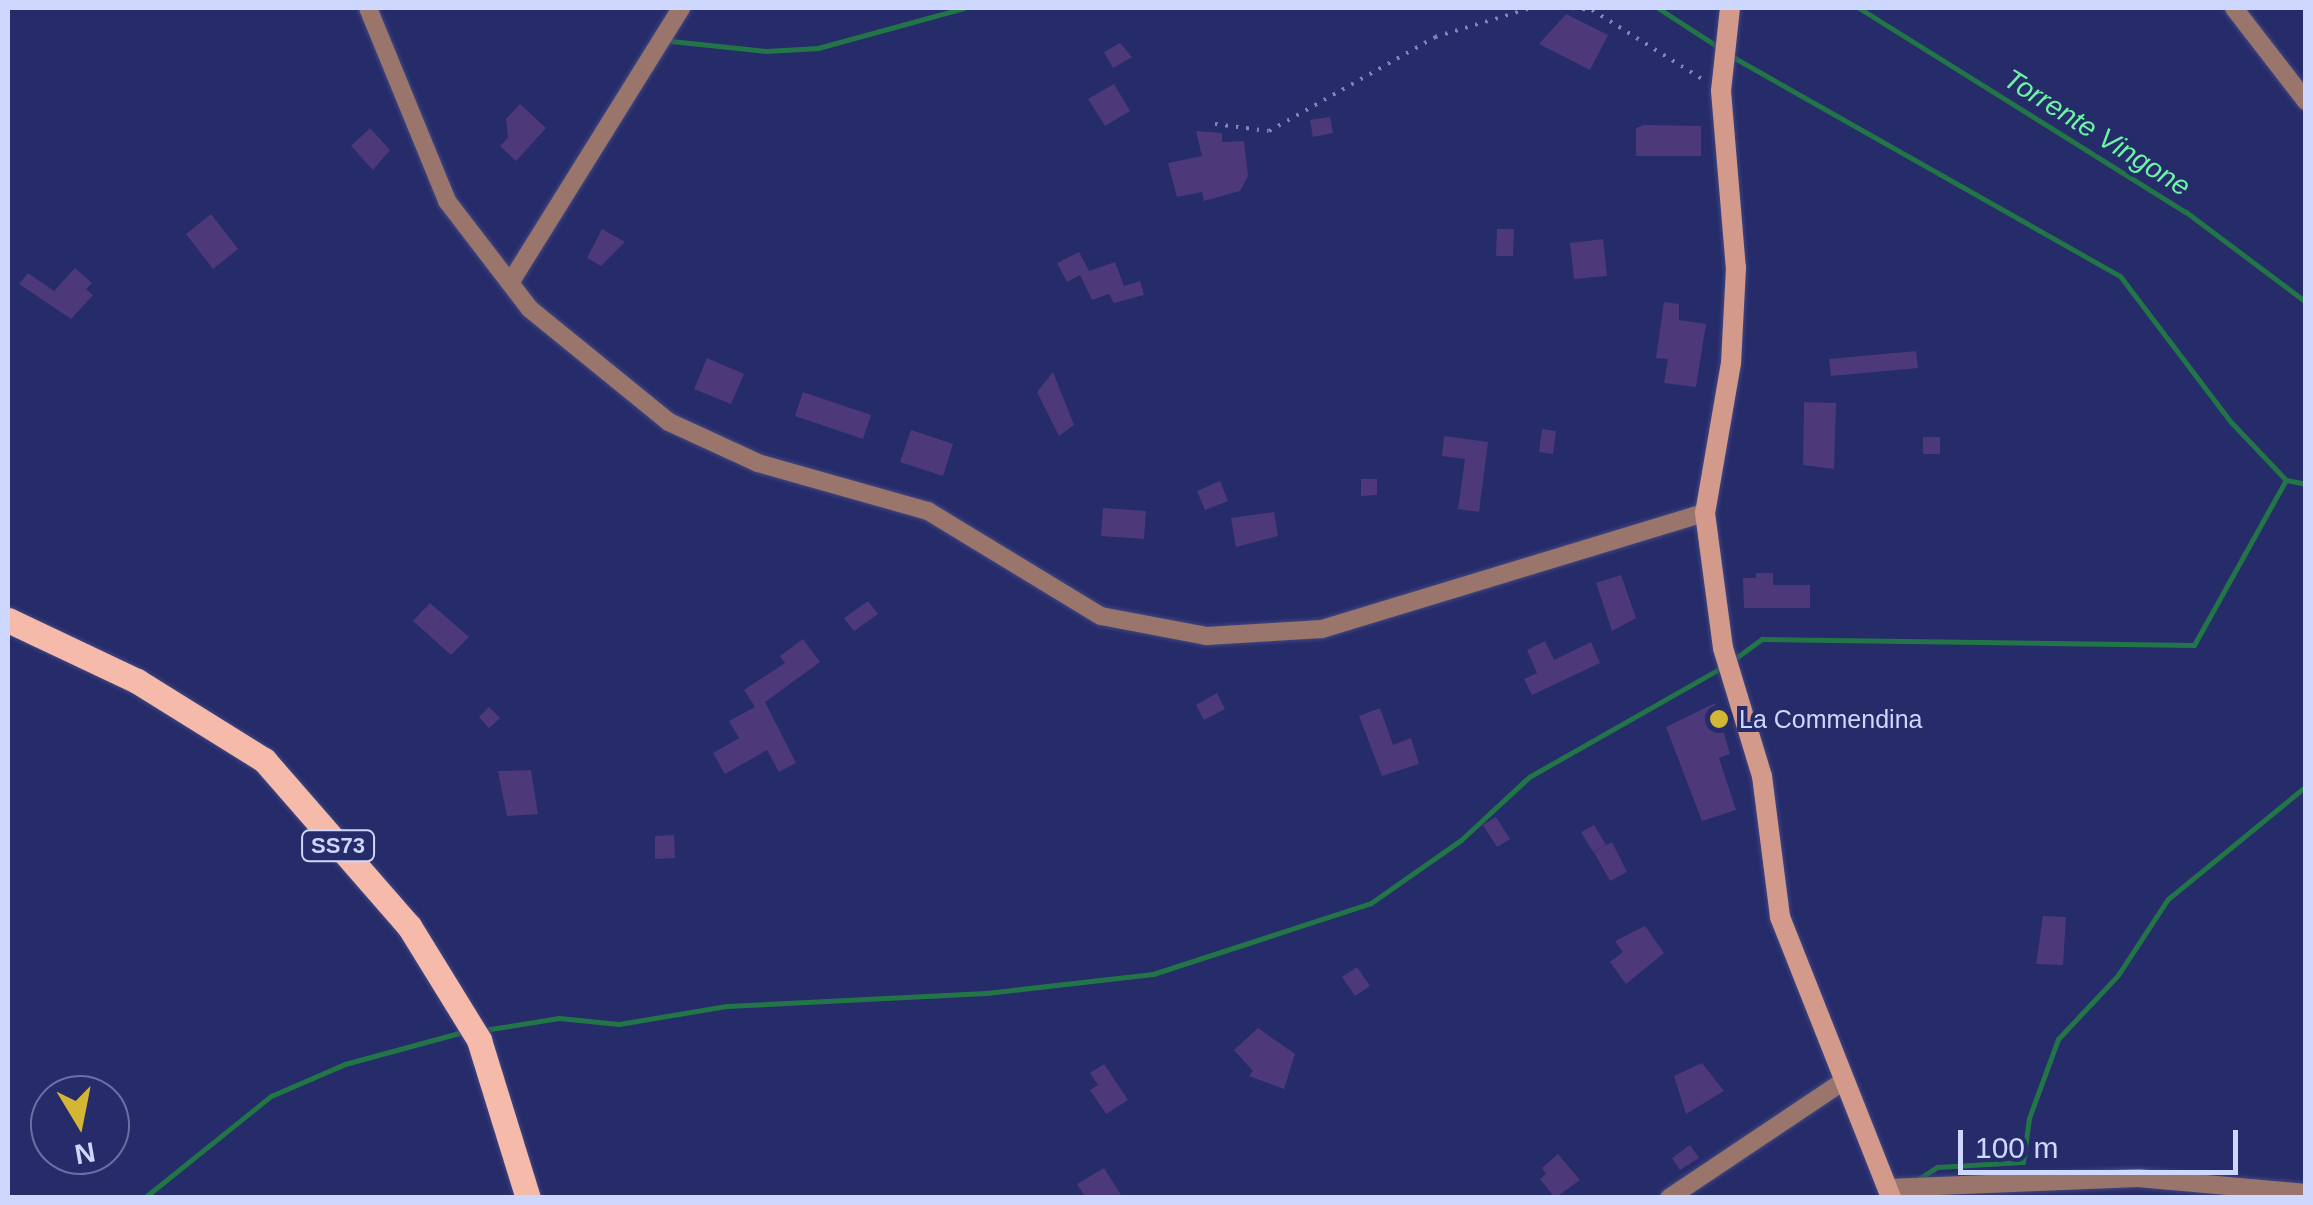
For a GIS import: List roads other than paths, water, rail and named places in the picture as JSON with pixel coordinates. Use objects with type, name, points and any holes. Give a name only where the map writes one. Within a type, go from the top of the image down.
[{"type":"main road","name":"SS73","points":[[8,620],[138,681],[264,760],[408,926],[479,1040],[528,1198]]},
{"type":"street","points":[[368,8],[447,202],[530,309],[669,422],[758,463],[928,511],[1101,616],[1207,636],[1322,630],[1705,514]]},
{"type":"street","points":[[510,282],[681,8]]},
{"type":"street","points":[[1730,8],[1721,91],[1736,268],[1731,363],[1705,514],[1722,648],[1762,776],[1780,917],[1842,1082],[1890,1192],[2138,1178],[2306,1193]]},
{"type":"street","points":[[2234,8],[2306,100]]},
{"type":"street","points":[[1669,1198],[1842,1082]]},
{"type":"waterway","points":[[671,41],[766,51],[818,48],[964,8]]},
{"type":"waterway","points":[[1658,8],[1718,47]]},
{"type":"waterway","name":"Torrente Vingone","points":[[1859,8],[2186,212],[2306,302]]},
{"type":"waterway","points":[[1731,56],[2120,276],[2230,421],[2286,480],[2306,484]]},
{"type":"waterway","points":[[1733,660],[1762,639],[2194,645],[2286,480]]},
{"type":"waterway","points":[[484,1030],[559,1018],[619,1024],[727,1006],[986,993],[1153,974],[1371,903],[1461,840],[1529,777],[1724,666]]},
{"type":"waterway","points":[[1915,1181],[1937,1167],[2023,1162],[2029,1118],[2058,1039],[2118,975],[2168,899],[2306,786]]},
{"type":"waterway","points":[[144,1198],[271,1096],[345,1064],[463,1032]]},
{"type":"place","name":"La Commendina","points":[[1719,719]]}]
